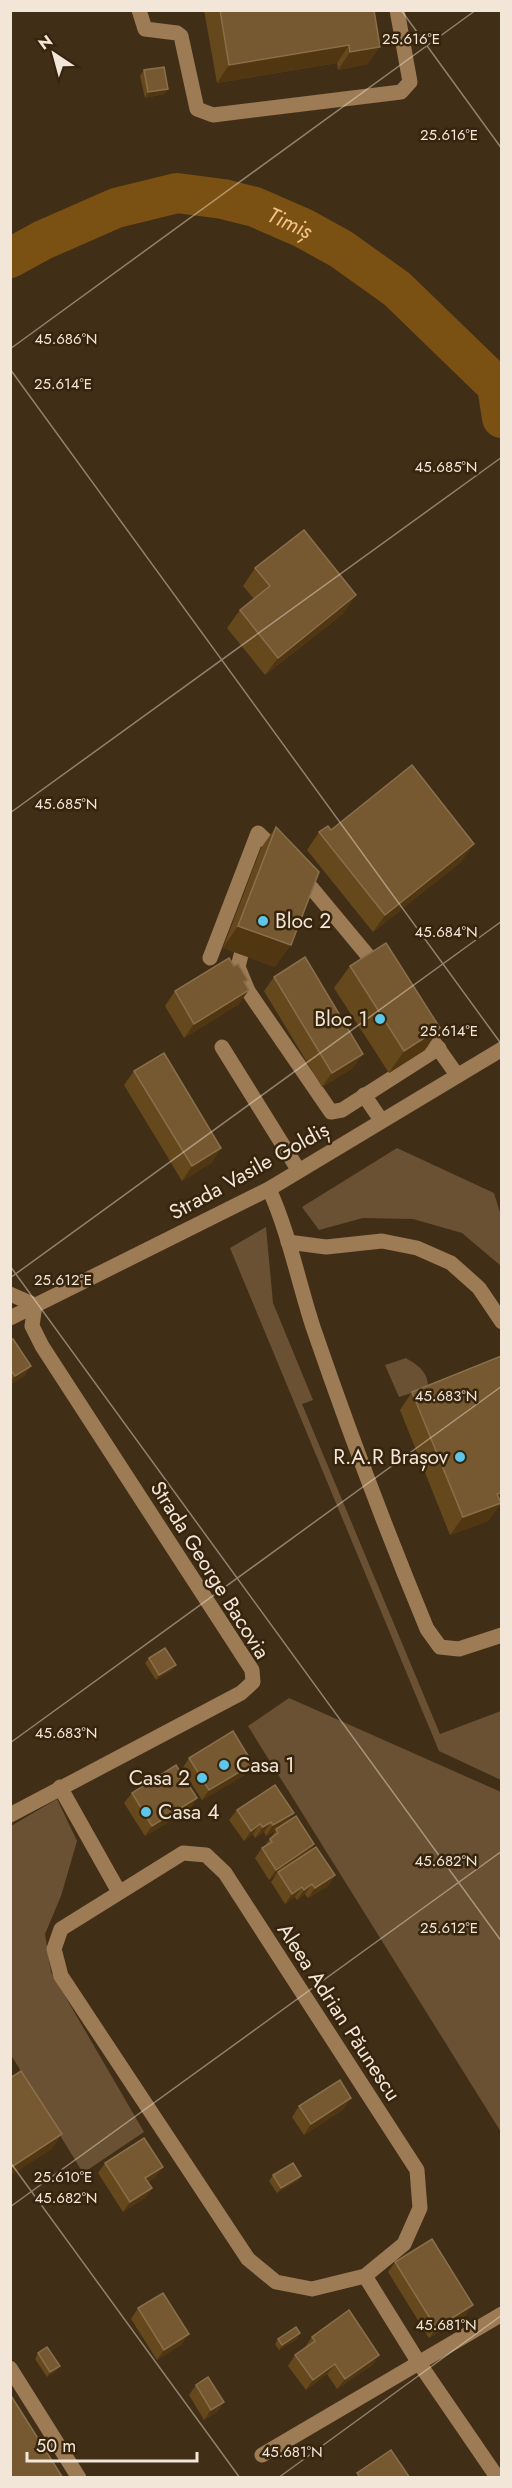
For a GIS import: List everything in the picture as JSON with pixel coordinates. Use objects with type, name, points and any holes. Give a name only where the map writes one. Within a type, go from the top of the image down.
[{"type":"street","points":[[139,10],[141,26],[145,29],[177,33],[180,36],[197,109],[213,116],[401,92],[410,82],[398,10]]},
{"type":"street","points":[[210,958],[258,833],[301,875],[389,982]]},
{"type":"street","points":[[241,955],[238,967],[248,991],[331,1112],[342,1110],[439,1048]]},
{"type":"street","points":[[410,1010],[457,1075]]},
{"type":"street","points":[[222,1047],[299,1171]]},
{"type":"street","name":"Strada Vasile Goldiș","points":[[10,1318],[269,1189],[501,1049]]},
{"type":"street","points":[[364,1095],[381,1120]]},
{"type":"street","points":[[269,1189],[288,1242],[313,1326],[367,1479],[427,1629],[440,1647],[459,1648],[501,1635]]},
{"type":"street","points":[[288,1242],[326,1247],[382,1240],[417,1248],[452,1263],[480,1288],[501,1322]]},
{"type":"street","points":[[10,1294],[35,1305]]},
{"type":"street","name":"Strada George Bacovia","points":[[10,1815],[241,1693],[253,1682],[252,1670],[42,1346],[32,1326],[35,1305]]},
{"type":"street","points":[[60,1787],[119,1892]]},
{"type":"street","name":"Aleea Adrian Păunescu","points":[[183,1853],[206,1855],[225,1873],[417,2170],[420,2208],[404,2244],[365,2276],[312,2289],[276,2282],[248,2259],[61,1976],[54,1949],[61,1929],[183,1853]]},
{"type":"street","points":[[365,2276],[419,2363],[496,2474]]},
{"type":"street","points":[[262,2455],[501,2314]]},
{"type":"street","points":[[10,2368],[79,2478]]},
{"type":"shaded area","points":[[397,1148],[494,1193],[501,1216],[501,1266],[462,1233],[413,1219],[363,1218],[319,1230],[302,1207]]},
{"type":"shaded area","points":[[266,1227],[273,1303],[313,1400],[302,1404],[440,1734],[501,1711],[501,1780],[439,1751],[230,1248]]},
{"type":"shaded area","points":[[406,1358],[422,1370],[428,1388],[399,1397],[385,1365]]},
{"type":"shaded area","points":[[289,1698],[501,1792],[501,2132],[248,1726]]},
{"type":"shaded area","points":[[57,1799],[77,1841],[61,1896],[45,1934],[51,1972],[144,2132],[83,2173],[11,2055],[11,1826]]},
{"type":"building","points":[[220,10],[374,10],[380,47],[350,52],[349,45],[229,65]]},
{"type":"building","points":[[164,67],[168,89],[148,92],[144,70]]},
{"type":"building","points":[[304,530],[356,595],[278,658],[240,610],[270,586],[255,568]]},
{"type":"building","points":[[412,765],[474,844],[385,915],[319,832],[328,826],[331,830]]},
{"type":"building","name":"Bloc 2","points":[[276,827],[319,872],[291,945],[238,926]]},
{"type":"building","points":[[386,943],[440,1028],[404,1051],[350,966]]},
{"type":"building","points":[[305,957],[363,1054],[332,1073],[274,977]]},
{"type":"building","points":[[229,958],[234,966],[238,964],[248,980],[244,982],[249,990],[194,1024],[175,991]]},
{"type":"building","points":[[164,1053],[221,1148],[192,1166],[134,1071]]},
{"type":"building","points":[[13,1339],[31,1366],[15,1376],[10,1369],[10,1340]]},
{"type":"building","name":"R.A.R Brașov","points":[[501,1356],[501,1493],[497,1494],[501,1503],[463,1517],[412,1392]]},
{"type":"building","points":[[165,1648],[176,1665],[159,1675],[149,1658]]},
{"type":"building","points":[[233,1731],[253,1764],[209,1790],[189,1758]]},
{"type":"building","points":[[176,1765],[197,1798],[152,1826],[132,1793]]},
{"type":"building","points":[[275,1785],[294,1813],[273,1825],[271,1822],[263,1827],[260,1824],[251,1831],[237,1810]]},
{"type":"building","points":[[296,1816],[314,1844],[276,1870],[262,1848],[272,1842],[270,1839],[278,1833],[276,1829]]},
{"type":"building","points":[[316,1847],[335,1875],[315,1888],[312,1884],[292,1894],[278,1872]]},
{"type":"building","points":[[21,2071],[62,2134],[10,2168],[10,2078]]},
{"type":"building","points":[[340,2080],[351,2098],[311,2124],[299,2106]]},
{"type":"building","points":[[144,2138],[163,2167],[145,2178],[152,2188],[130,2202],[105,2163]]},
{"type":"building","points":[[293,2163],[301,2176],[281,2188],[273,2175]]},
{"type":"building","points":[[432,2239],[473,2305],[436,2328],[395,2262]]},
{"type":"building","points":[[163,2293],[189,2334],[164,2350],[138,2308]]},
{"type":"building","points":[[349,2310],[379,2355],[345,2379],[335,2364],[313,2380],[295,2355],[315,2341],[312,2337]]},
{"type":"building","points":[[296,2327],[300,2333],[282,2345],[278,2339]]},
{"type":"building","points":[[47,2347],[60,2366],[50,2372],[38,2353]]},
{"type":"building","points":[[208,2377],[224,2402],[211,2410],[196,2385]]},
{"type":"building","points":[[10,2394],[63,2478],[10,2478]]},
{"type":"building","points":[[391,2450],[410,2478],[360,2478],[357,2473]]},
{"type":"waterway","name":"Timiș","points":[[10,258],[43,240],[116,208],[177,193],[223,199],[255,207],[303,228],[341,249],[397,289],[497,386],[502,418]]},
{"type":"place","name":"Bloc 2","points":[[263,921]]},
{"type":"place","name":"Bloc 1","points":[[380,1019]]},
{"type":"place","name":"R.A.R Brașov","points":[[460,1457]]},
{"type":"place","name":"Casa 1","points":[[224,1765]]},
{"type":"place","name":"Casa 2","points":[[202,1778]]},
{"type":"place","name":"Casa 4","points":[[146,1812]]}]
